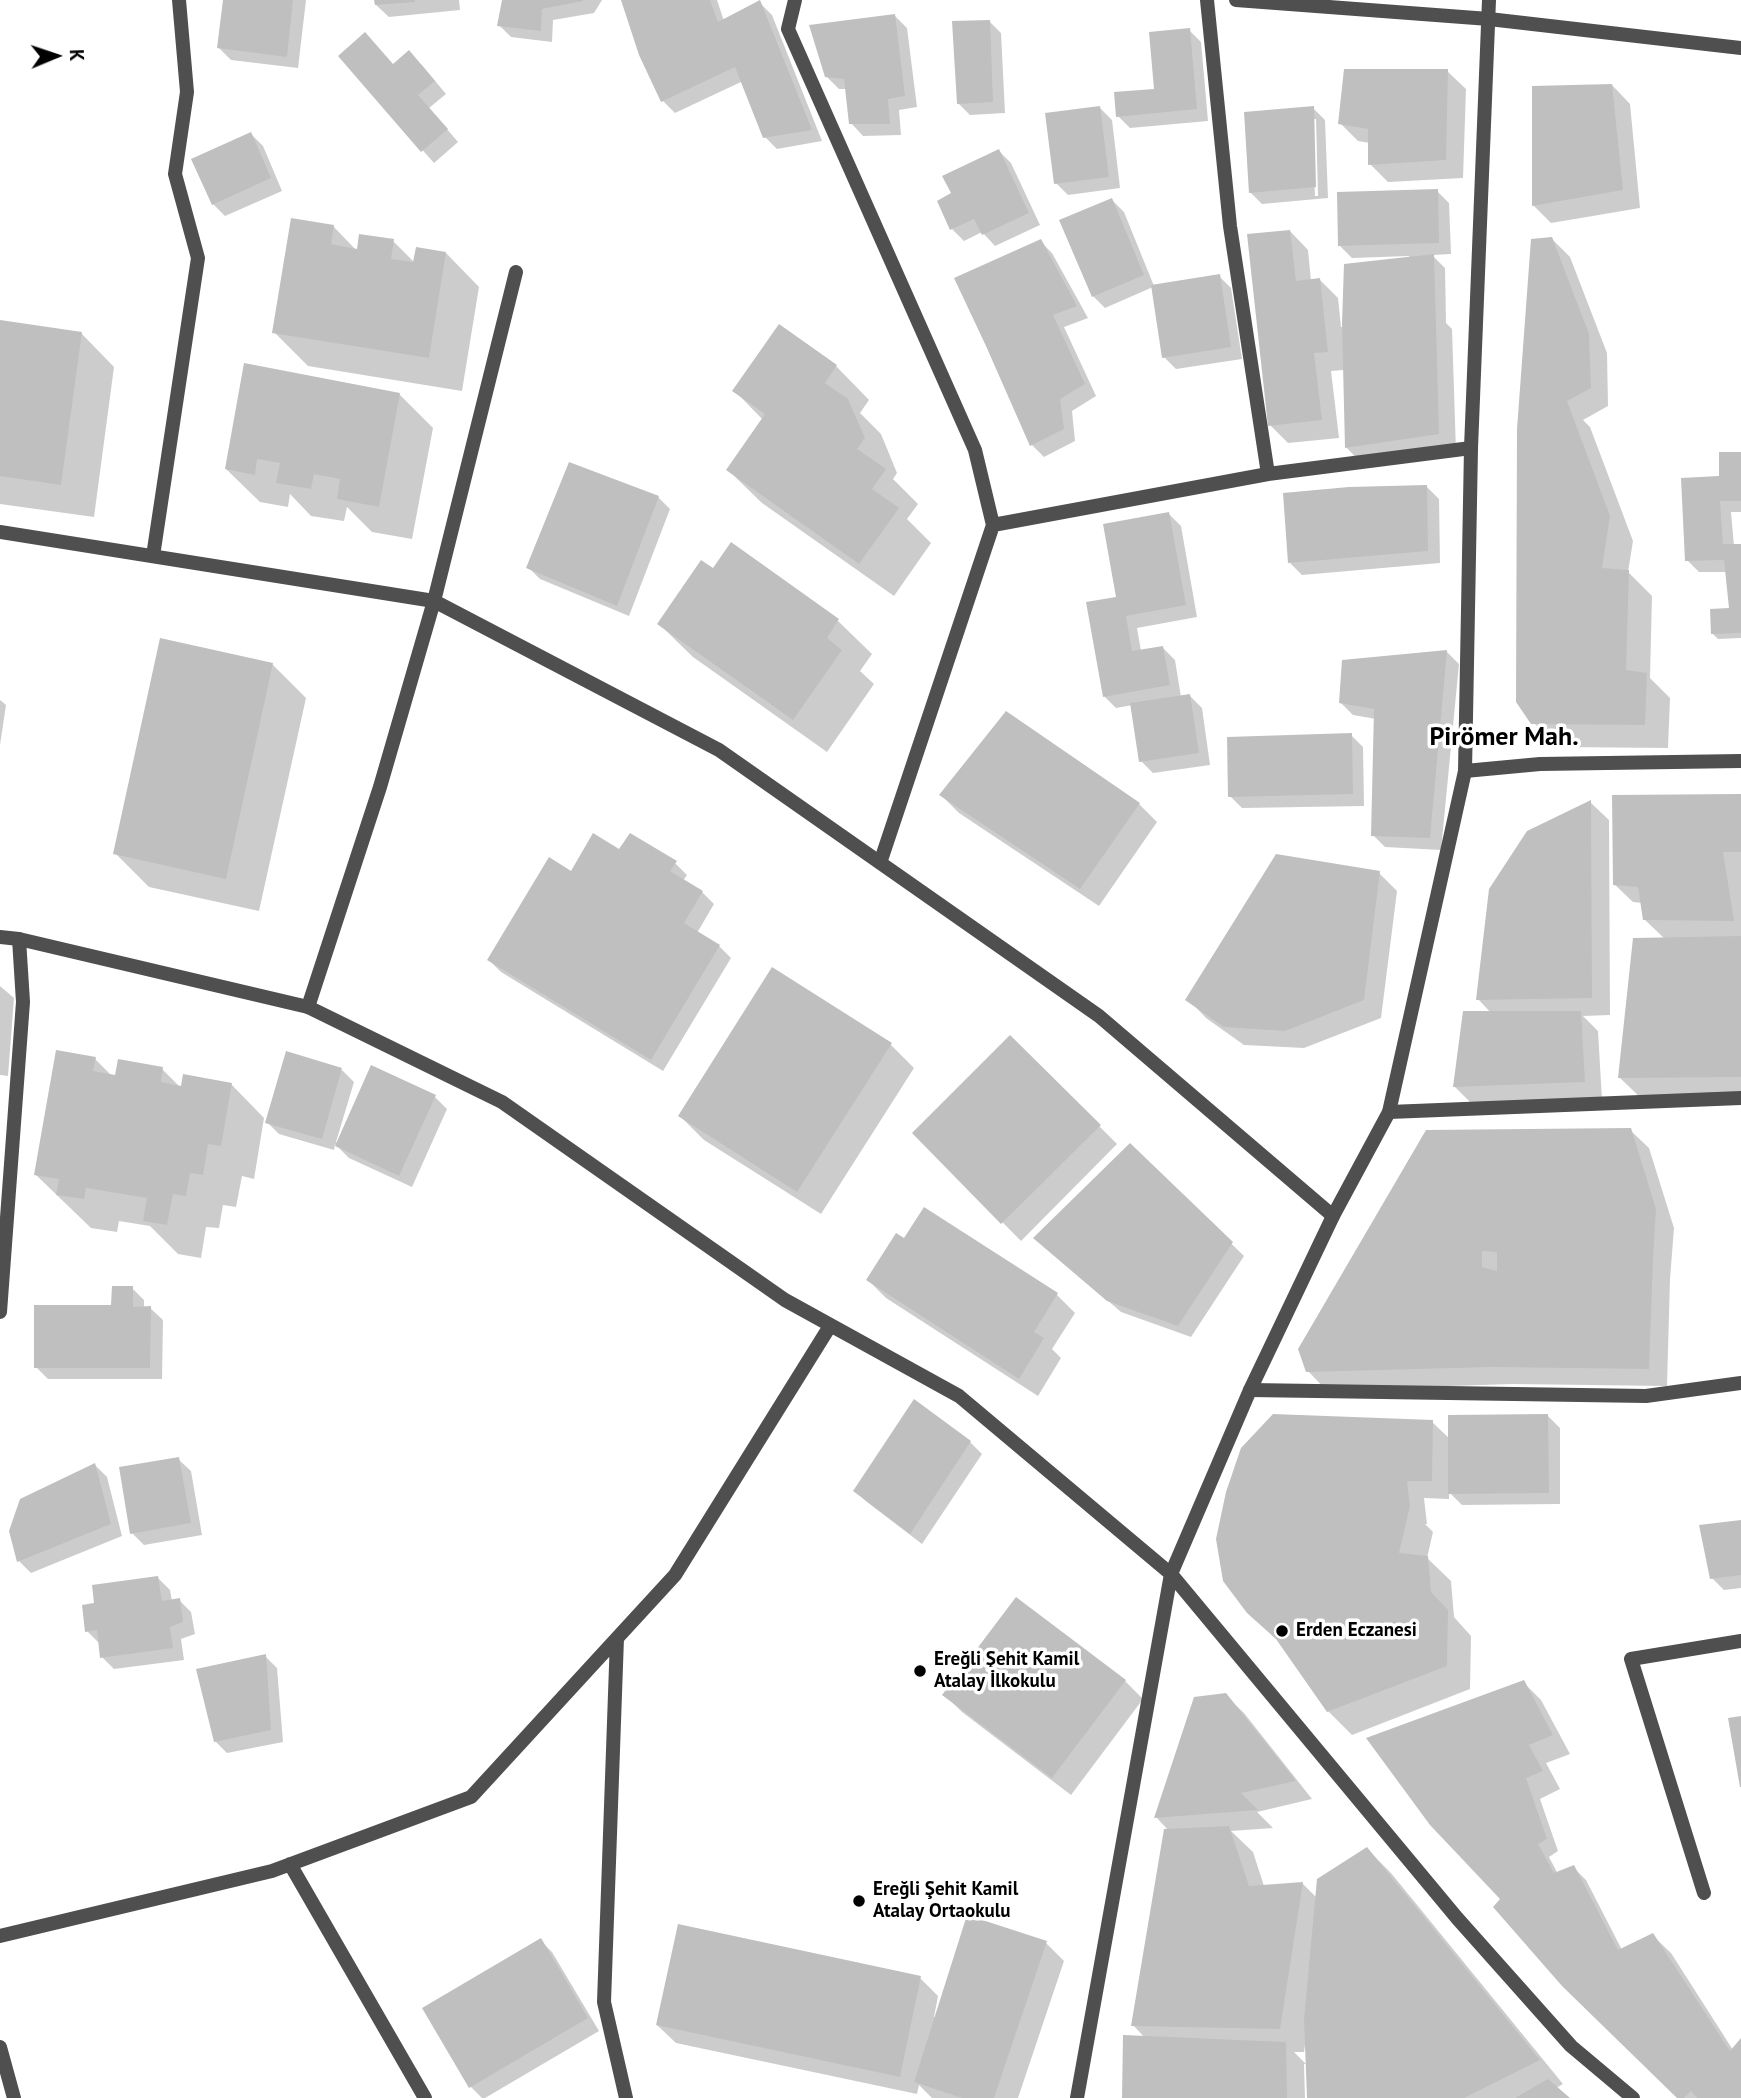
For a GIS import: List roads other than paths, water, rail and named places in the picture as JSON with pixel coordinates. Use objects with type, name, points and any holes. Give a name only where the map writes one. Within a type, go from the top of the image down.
[{"type":"street","points":[[153,556],[198,258],[175,174],[187,92],[178,0]]},
{"type":"street","points":[[795,0],[788,29],[975,450],[993,525],[880,863]]},
{"type":"street","points":[[1207,0],[1230,226],[1268,474]]},
{"type":"street","points":[[1236,0],[1489,19],[1741,48]]},
{"type":"street","points":[[1077,2098],[1171,1574],[1250,1390],[1333,1216],[1389,1112],[1465,771],[1471,448],[1489,0]]},
{"type":"street","points":[[308,1007],[380,787],[435,601],[516,272]]},
{"type":"street","points":[[993,525],[1268,474],[1471,448]]},
{"type":"street","points":[[0,532],[435,601],[719,750],[1099,1016],[1333,1216]]},
{"type":"street","points":[[1465,771],[1540,764],[1741,761]]},
{"type":"street","points":[[0,937],[19,939],[308,1007],[502,1102],[785,1300],[958,1396],[1171,1574],[1457,1918],[1571,2046],[1633,2098]]},
{"type":"street","points":[[0,1312],[23,1002],[19,939]]},
{"type":"street","points":[[1389,1112],[1741,1098]]},
{"type":"street","points":[[0,1936],[272,1871],[471,1797],[675,1575],[830,1326]]},
{"type":"street","points":[[1250,1390],[1646,1396],[1741,1383]]},
{"type":"street","points":[[617,1638],[604,2002],[626,2098]]},
{"type":"street","points":[[1704,1893],[1631,1659],[1741,1641]]},
{"type":"street","points":[[290,1864],[425,2098]]},
{"type":"street","points":[[0,2047],[14,2098]]},
{"type":"place","name":"Erden Eczanesi","points":[[1282,1631]]},
{"type":"place","name":"Ereğli Şehit Kamil Atalay İlkokulu","points":[[920,1671]]},
{"type":"place","name":"Ereğli Şehit Kamil Atalay Ortaokulu","points":[[859,1901]]},
{"type":"district","name":"Pirömer Mah.","points":[[1504,738]]}]
